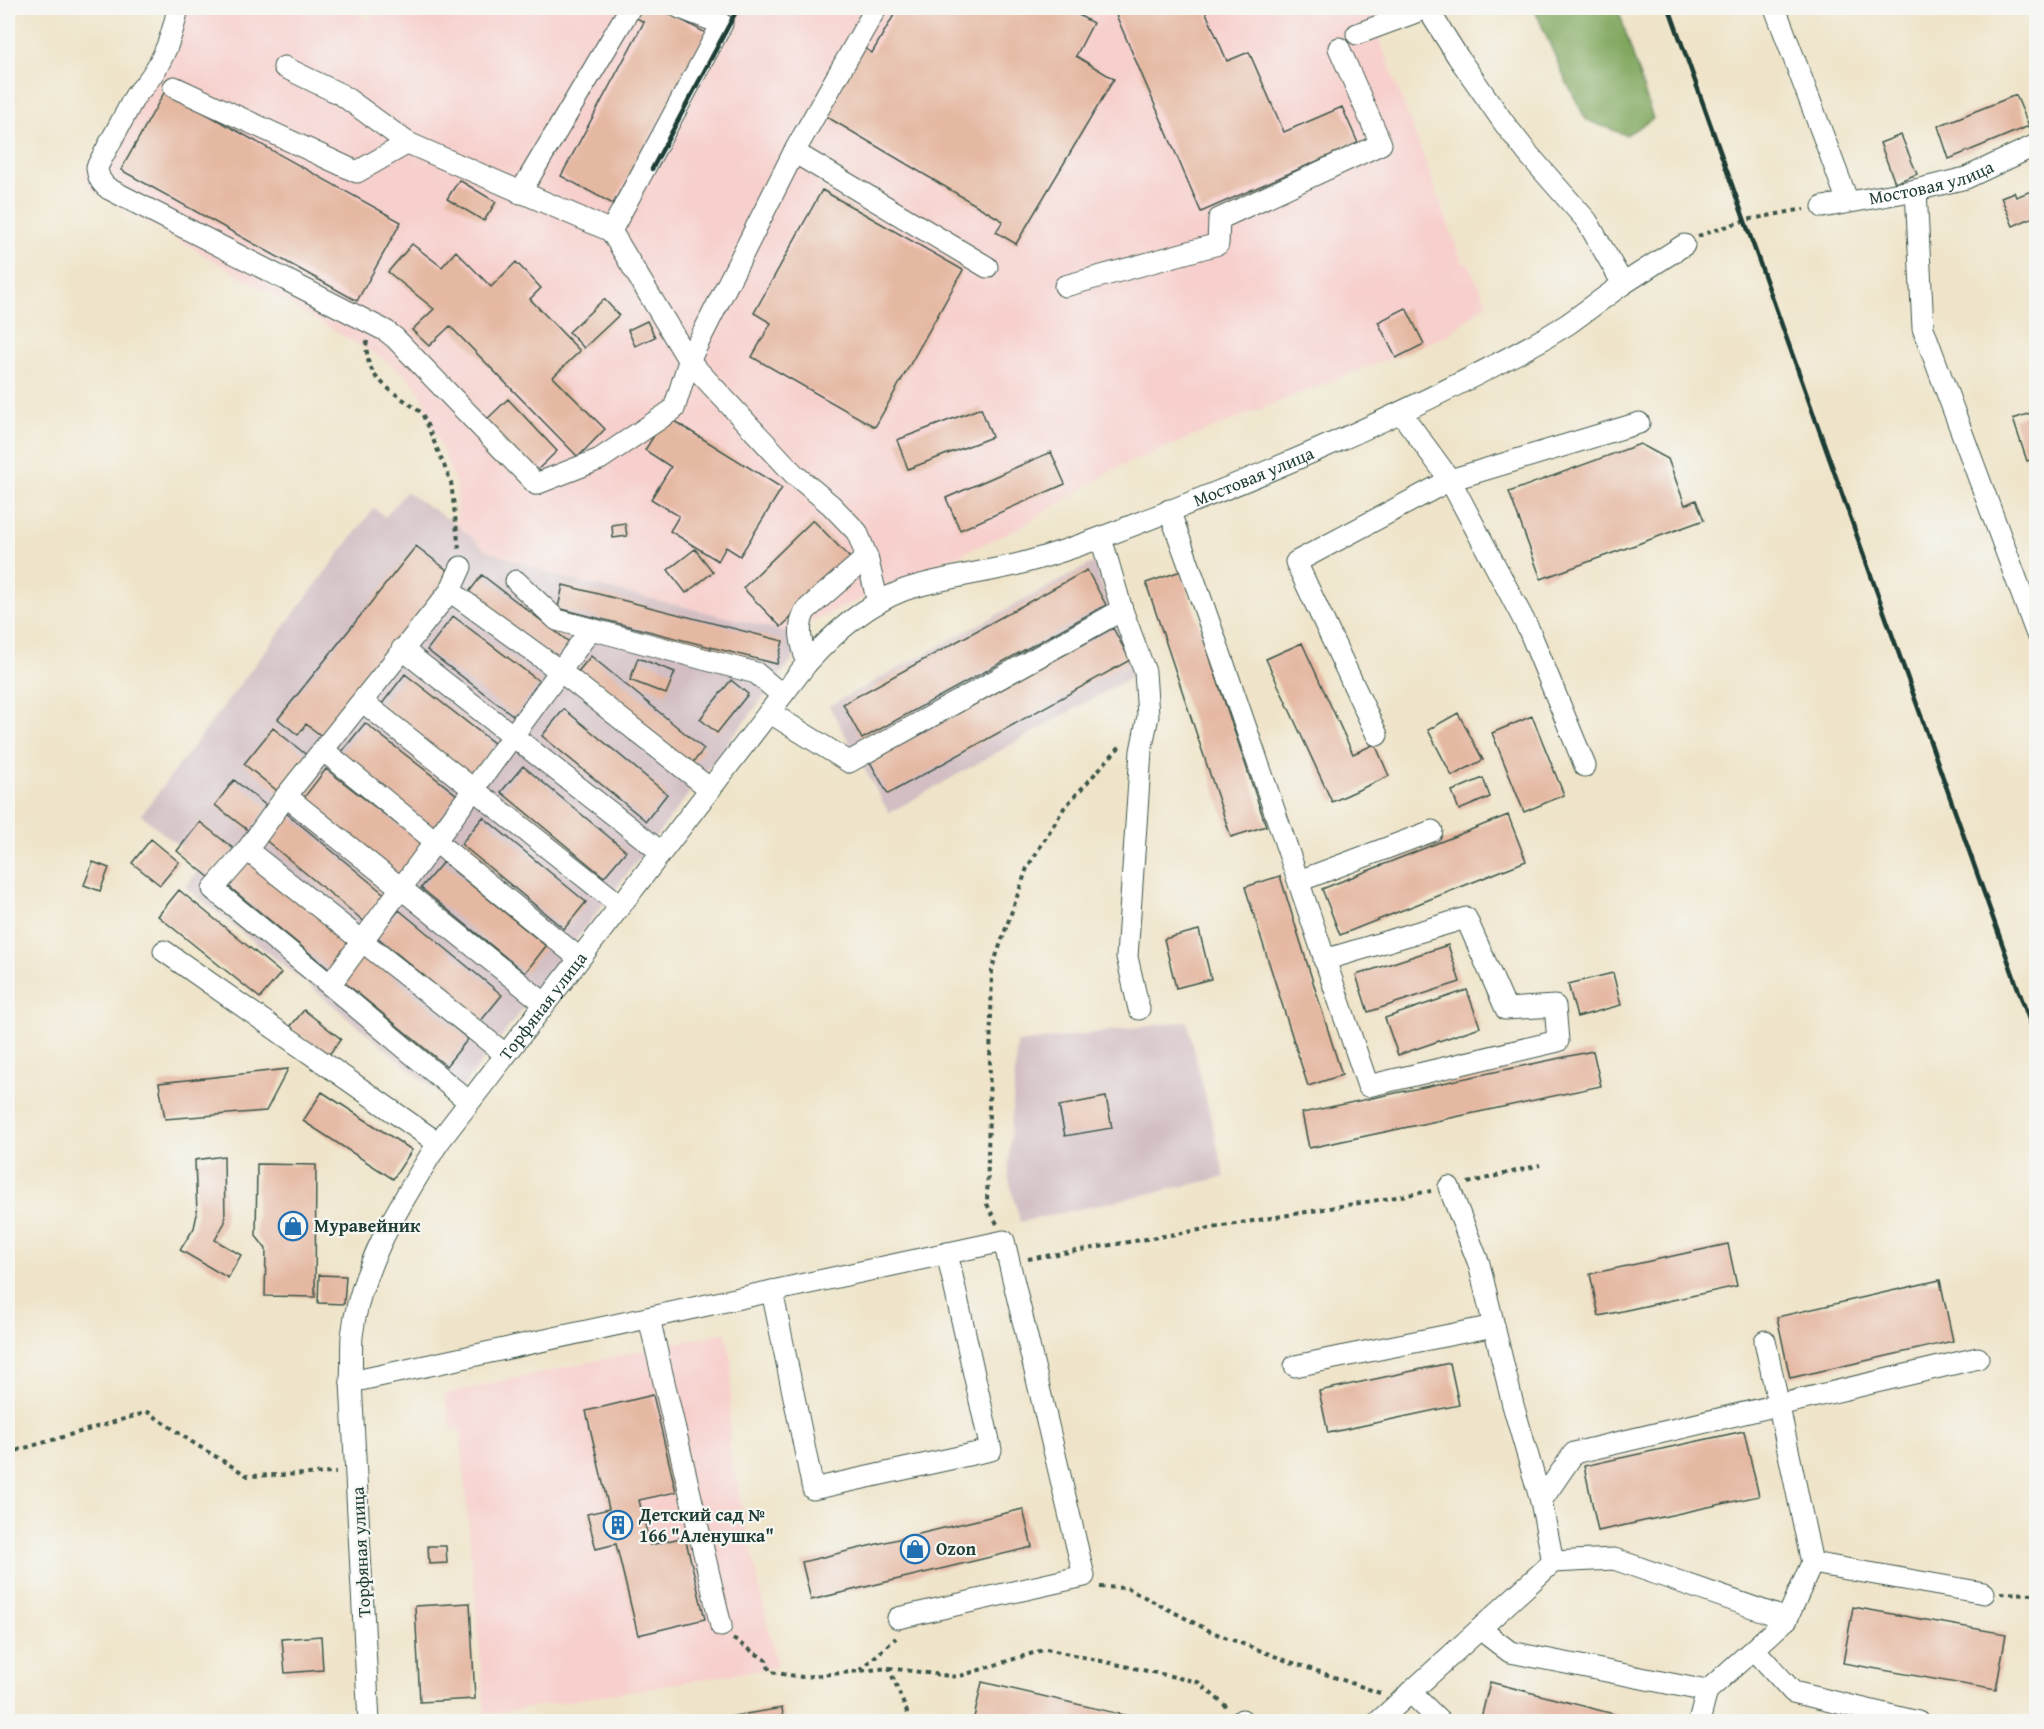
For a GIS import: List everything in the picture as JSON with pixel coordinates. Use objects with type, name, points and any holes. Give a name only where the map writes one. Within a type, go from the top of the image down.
[{"type":"street","points":[[178,8],[169,46],[163,60],[135,96],[98,167],[98,177],[103,184],[370,322],[394,338],[536,484],[600,459],[674,409],[689,361],[794,152],[876,8]]},
{"type":"street","points":[[520,193],[630,8]]},
{"type":"street","points":[[611,231],[722,24],[680,8]]},
{"type":"street","points":[[1357,34],[1427,8],[1504,123],[1587,221],[1623,284]]},
{"type":"street","points":[[1775,8],[1848,202]]},
{"type":"street","points":[[1065,286],[1218,244],[1219,219],[1381,144],[1339,48]]},
{"type":"street","points":[[284,67],[342,95],[408,142],[611,231],[689,361],[794,474],[847,520],[857,532],[867,557],[878,603]]},
{"type":"street","points":[[174,87],[357,172],[408,142]]},
{"type":"street","name":"Мостовая улица","points":[[1822,207],[1916,190],[1966,177],[2037,145]]},
{"type":"street","points":[[794,152],[987,267]]},
{"type":"street","points":[[1916,190],[1923,328],[2037,632]]},
{"type":"street","name":"Мостовая улица","points":[[807,663],[833,635],[863,612],[905,590],[1036,560],[1101,537],[1401,413],[1545,338],[1684,245]]},
{"type":"street","points":[[1401,413],[1450,480],[1529,630],[1585,766]]},
{"type":"street","points":[[1377,735],[1296,562],[1450,480],[1639,423]]},
{"type":"street","points":[[1169,510],[1223,658],[1324,960],[1368,1086],[1558,1041],[1555,1006],[1506,1009],[1466,918],[1324,960]]},
{"type":"street","points":[[1101,537],[1122,610],[1144,672],[1148,716],[1141,751],[1126,957],[1139,1009]]},
{"type":"street","points":[[807,663],[799,631],[800,621],[805,611],[867,557]]},
{"type":"street","points":[[461,567],[450,591],[286,796],[248,850],[213,889],[468,1101]]},
{"type":"street","points":[[516,581],[556,620],[756,673],[782,695]]},
{"type":"street","points":[[450,591],[560,671],[710,789]]},
{"type":"street","points":[[769,712],[849,762],[1122,610]]},
{"type":"street","points":[[330,985],[591,629]]},
{"type":"street","points":[[402,649],[661,852]]},
{"type":"street","name":"Торфяная улица","points":[[369,1722],[351,1382],[352,1336],[362,1290],[372,1263],[407,1193],[468,1101],[807,663]]},
{"type":"street","points":[[363,702],[620,905]]},
{"type":"street","points":[[323,750],[579,958]]},
{"type":"street","points":[[286,796],[544,1003]]},
{"type":"street","points":[[1299,881],[1432,831]]},
{"type":"street","points":[[248,850],[505,1054]]},
{"type":"street","points":[[164,951],[438,1143]]},
{"type":"street","points":[[1449,1187],[1479,1264],[1513,1405],[1541,1501],[1553,1562]]},
{"type":"street","points":[[351,1382],[1004,1241],[1084,1576],[900,1625]]},
{"type":"street","points":[[772,1291],[813,1489],[991,1450],[947,1253]]},
{"type":"street","points":[[649,1318],[721,1626]]},
{"type":"street","points":[[1295,1366],[1494,1326]]},
{"type":"street","points":[[1699,1722],[1707,1691],[1787,1619],[1812,1563],[1765,1341]]},
{"type":"street","points":[[1541,1501],[1574,1453],[1978,1358]]},
{"type":"street","points":[[1378,1722],[1553,1562],[1614,1559],[1787,1619]]},
{"type":"street","points":[[1812,1563],[1984,1593]]},
{"type":"street","points":[[1479,1629],[1510,1653],[1707,1691]]},
{"type":"street","points":[[1754,1649],[1793,1692],[1918,1722]]},
{"type":"street","points":[[1406,1696],[1441,1722]]},
{"type":"path","points":[[1684,245],[1701,234],[1746,220],[1822,207]]},
{"type":"path","points":[[370,322],[366,347],[369,365],[390,390],[422,413],[451,482],[461,567]]},
{"type":"path","points":[[1004,1241],[987,1204],[992,968],[1027,868],[1064,808],[1125,741]]},
{"type":"path","points":[[1009,1262],[1420,1194],[1540,1165]]},
{"type":"path","points":[[8,1453],[148,1412],[248,1476],[357,1472]]},
{"type":"path","points":[[1090,1589],[1127,1588],[1212,1632],[1282,1659],[1406,1696]]},
{"type":"path","points":[[1984,1593],[2037,1594]]},
{"type":"path","points":[[860,1670],[900,1625]]},
{"type":"path","points":[[721,1626],[731,1638],[766,1660],[770,1672],[802,1677],[889,1668],[957,1677],[1046,1649],[1198,1682],[1243,1721]]},
{"type":"path","points":[[889,1668],[911,1722]]},
{"type":"shaded area","points":[[178,8],[347,8],[370,19],[377,8],[1408,8],[1373,21],[1463,264],[1468,263],[1487,303],[1447,336],[1118,467],[1017,529],[788,632],[560,577],[486,550],[456,526],[457,488],[420,392],[407,375],[90,189],[84,173]]},
{"type":"shaded area","points":[[406,492],[456,524],[486,550],[560,577],[788,632],[796,655],[450,1103],[316,991],[185,887],[202,865],[141,815],[374,508],[385,517]]},
{"type":"shaded area","points":[[1094,562],[1135,675],[889,813],[829,706]]},
{"type":"shaded area","points":[[1187,1021],[1225,1177],[1020,1222],[1008,1175],[1017,1043]]},
{"type":"shaded area","points":[[726,1332],[732,1366],[729,1447],[777,1667],[485,1715],[460,1429],[452,1431],[444,1394]]},
{"type":"green space","points":[[1534,8],[1618,8],[1653,119],[1626,135],[1586,120]]},
{"type":"building","points":[[640,8],[659,8],[706,33],[613,204],[561,176],[644,22],[635,17]]},
{"type":"building","points":[[898,8],[1066,8],[1093,23],[1076,56],[1114,79],[1016,244],[996,232],[1003,221],[822,114],[861,46],[872,53]]},
{"type":"building","points":[[1113,8],[1204,8],[1227,61],[1249,52],[1284,132],[1342,107],[1358,143],[1201,212]]},
{"type":"building","points":[[165,91],[401,222],[357,301],[121,170]]},
{"type":"building","points":[[2016,95],[2029,126],[1949,159],[1938,126]]},
{"type":"building","points":[[1901,135],[1917,174],[1895,183],[1880,143]]},
{"type":"building","points":[[459,180],[496,202],[484,221],[447,199]]},
{"type":"building","points":[[2036,189],[2036,216],[2013,226],[2001,197],[2014,192],[2016,197]]},
{"type":"building","points":[[822,190],[963,270],[875,427],[752,357],[771,323],[754,313]]},
{"type":"building","points":[[412,244],[442,267],[456,251],[491,287],[516,262],[541,288],[530,299],[580,351],[553,377],[605,429],[578,457],[450,326],[429,346],[412,330],[434,309],[388,272]]},
{"type":"building","points":[[604,299],[619,315],[584,348],[569,332]]},
{"type":"building","points":[[1406,308],[1424,344],[1396,358],[1378,322]]},
{"type":"building","points":[[647,321],[655,337],[635,346],[628,330]]},
{"type":"building","points":[[508,399],[557,451],[533,474],[484,422]]},
{"type":"building","points":[[981,408],[992,437],[908,469],[897,440]]},
{"type":"building","points":[[2036,411],[2036,458],[2027,461],[2013,419]]},
{"type":"building","points":[[666,416],[782,488],[740,556],[726,547],[718,561],[670,531],[679,516],[651,499],[671,467],[645,450]]},
{"type":"building","points":[[1640,444],[1668,459],[1685,505],[1696,500],[1704,520],[1541,579],[1509,492]]},
{"type":"building","points":[[1051,452],[1065,484],[960,530],[946,498]]},
{"type":"building","points":[[813,520],[851,559],[781,627],[743,588]]},
{"type":"building","points":[[625,523],[627,536],[613,538],[612,525]]},
{"type":"building","points":[[416,546],[452,574],[323,737],[306,724],[298,735],[278,719]]},
{"type":"building","points":[[695,549],[713,572],[686,593],[668,570]]},
{"type":"building","points":[[1087,570],[1106,605],[862,739],[843,704]]},
{"type":"building","points":[[1181,571],[1266,826],[1231,837],[1146,583]]},
{"type":"building","points":[[482,575],[569,642],[556,659],[469,592]]},
{"type":"building","points":[[563,585],[783,641],[777,664],[558,608]]},
{"type":"building","points":[[453,616],[540,682],[514,716],[427,650]]},
{"type":"building","points":[[1113,628],[1130,660],[888,794],[870,762]]},
{"type":"building","points":[[1302,643],[1353,754],[1375,744],[1389,776],[1332,802],[1266,659]]},
{"type":"building","points":[[591,656],[704,749],[690,766],[576,674]]},
{"type":"building","points":[[638,658],[675,672],[666,694],[630,680]]},
{"type":"building","points":[[405,674],[495,744],[471,776],[381,705]]},
{"type":"building","points":[[731,680],[748,694],[717,733],[700,719]]},
{"type":"building","points":[[564,709],[667,794],[646,821],[542,736]]},
{"type":"building","points":[[1458,713],[1483,760],[1452,776],[1428,730]]},
{"type":"building","points":[[1532,716],[1564,795],[1524,812],[1492,733]]},
{"type":"building","points":[[365,723],[457,795],[433,826],[340,754]]},
{"type":"building","points":[[273,728],[309,757],[280,793],[244,764]]},
{"type":"building","points":[[523,766],[626,851],[604,877],[501,792]]},
{"type":"building","points":[[326,769],[424,845],[400,876],[302,800]]},
{"type":"building","points":[[1483,778],[1490,797],[1459,810],[1452,791]]},
{"type":"building","points":[[234,780],[268,807],[249,831],[215,805]]},
{"type":"building","points":[[285,812],[388,897],[366,923],[263,838]]},
{"type":"building","points":[[1508,815],[1526,861],[1340,935],[1322,889]]},
{"type":"building","points":[[483,817],[586,902],[564,929],[461,844]]},
{"type":"building","points":[[200,822],[234,849],[210,878],[177,851]]},
{"type":"building","points":[[151,839],[179,862],[160,885],[132,863]]},
{"type":"building","points":[[249,859],[352,944],[330,970],[227,885]]},
{"type":"building","points":[[93,862],[109,868],[100,891],[84,885]]},
{"type":"building","points":[[443,862],[546,946],[525,973],[421,888]]},
{"type":"building","points":[[1280,876],[1342,1075],[1308,1086],[1245,887]]},
{"type":"building","points":[[179,890],[281,973],[260,998],[158,916]]},
{"type":"building","points":[[399,910],[502,995],[480,1022],[377,937]]},
{"type":"building","points":[[1199,930],[1211,979],[1176,988],[1164,939]]},
{"type":"building","points":[[1448,945],[1460,982],[1368,1012],[1356,975]]},
{"type":"building","points":[[365,954],[468,1039],[446,1066],[343,981]]},
{"type":"building","points":[[1613,973],[1621,1005],[1577,1017],[1568,984]]},
{"type":"building","points":[[1467,990],[1480,1027],[1398,1055],[1385,1018]]},
{"type":"building","points":[[304,1010],[341,1039],[328,1056],[290,1027]]},
{"type":"building","points":[[1593,1051],[1601,1086],[1309,1148],[1302,1113]]},
{"type":"building","points":[[288,1069],[266,1111],[165,1119],[159,1083]]},
{"type":"building","points":[[322,1092],[412,1150],[393,1179],[303,1121]]},
{"type":"building","points":[[1106,1097],[1112,1128],[1065,1136],[1059,1106]]},
{"type":"building","points":[[224,1156],[225,1222],[215,1240],[241,1255],[228,1278],[180,1250],[194,1228],[197,1214],[195,1160]]},
{"type":"building","points":[[257,1164],[316,1165],[315,1297],[265,1296],[266,1249],[256,1236]]},
{"type":"building","points":[[1728,1244],[1737,1286],[1599,1316],[1590,1274]]},
{"type":"building","points":[[319,1275],[346,1276],[344,1304],[318,1303]]},
{"type":"building","points":[[1940,1280],[1953,1341],[1790,1378],[1777,1317]]},
{"type":"building","points":[[1450,1363],[1459,1405],[1328,1433],[1319,1391]]},
{"type":"building","name":"Детский сад № 166 \"Аленушка\"","points":[[653,1395],[676,1492],[639,1500],[650,1545],[685,1537],[705,1619],[638,1635],[616,1544],[596,1549],[587,1514],[609,1509],[586,1411]]},
{"type":"building","points":[[1744,1431],[1759,1496],[1598,1531],[1584,1466]]},
{"type":"building","points":[[1023,1509],[1032,1547],[811,1600],[802,1562]]},
{"type":"building","points":[[428,1546],[446,1546],[447,1563],[429,1564]]},
{"type":"building","points":[[470,1603],[475,1699],[420,1702],[415,1606]]},
{"type":"building","points":[[1853,1607],[2006,1634],[1996,1690],[1843,1663]]},
{"type":"building","points":[[321,1636],[323,1670],[285,1673],[282,1639]]},
{"type":"building","points":[[982,1682],[1150,1721],[1150,1722],[973,1722]]},
{"type":"building","points":[[1490,1682],[1641,1721],[1641,1722],[1480,1722]]},
{"type":"building","points":[[782,1708],[784,1722],[711,1722],[711,1720]]},
{"type":"railway","points":[[652,169],[738,8]]},
{"type":"railway","points":[[1669,8],[2036,1039]]},
{"type":"place","name":"Муравейник","points":[[293,1226]]},
{"type":"place","name":"Детский сад № 166 \"Аленушка\"","points":[[618,1525]]},
{"type":"place","name":"Ozon","points":[[915,1549]]}]
